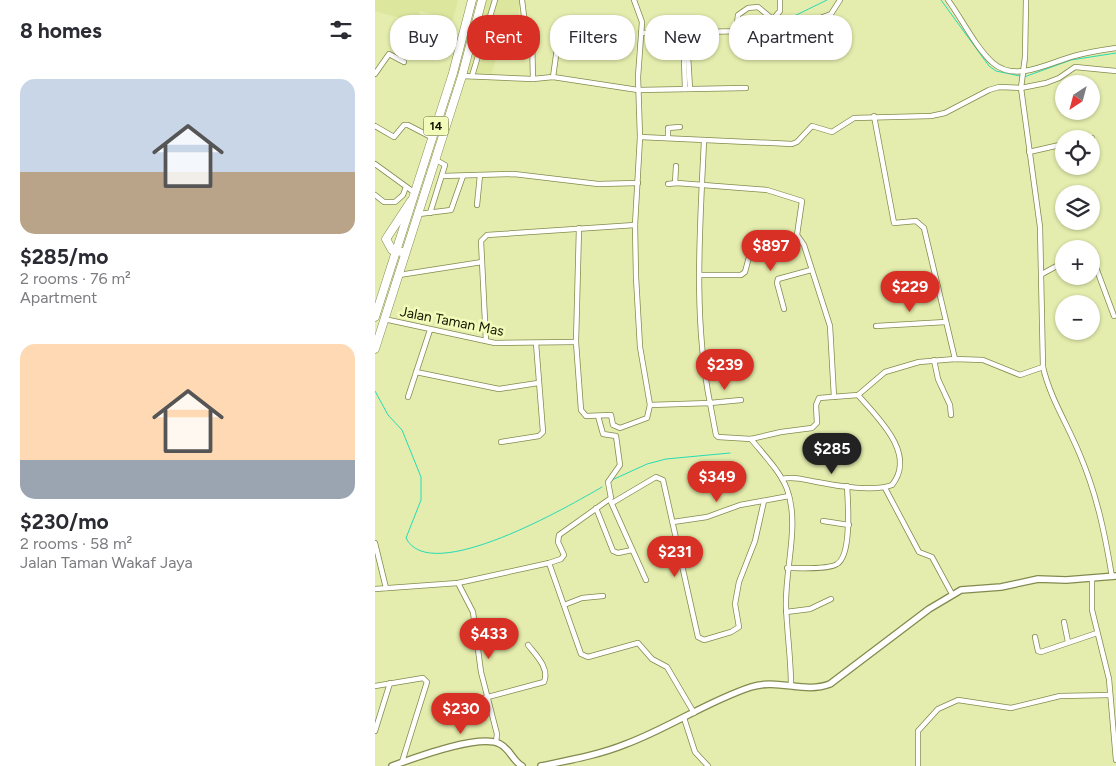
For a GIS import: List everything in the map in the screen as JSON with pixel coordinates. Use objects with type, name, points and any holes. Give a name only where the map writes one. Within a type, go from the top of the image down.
[{"type":"highway","name":"14","points":[[376,313],[378,299],[397,252],[433,138],[472,0]]},
{"type":"highway","name":"14","points":[[477,15],[481,0]]},
{"type":"highway","name":"14","points":[[375,349],[436,160],[467,55]]},
{"type":"highway","points":[[410,241],[404,251],[397,252],[389,247],[386,238],[415,194]]},
{"type":"street","points":[[490,15],[495,0]]},
{"type":"street","points":[[522,0],[524,16],[532,38],[533,80]]},
{"type":"street","points":[[579,228],[576,342],[581,410],[586,416],[611,415],[613,425],[620,428],[647,418],[651,405],[640,347],[635,225],[640,137],[638,90],[642,22],[634,0]]},
{"type":"street","points":[[777,15],[780,11],[780,0]]},
{"type":"street","points":[[828,15],[831,14],[840,0]]},
{"type":"street","points":[[948,0],[993,64],[1022,72],[1076,56],[1116,48]]},
{"type":"street","points":[[541,766],[571,763],[627,744],[724,698],[757,685],[770,683],[813,689],[830,684],[929,609],[952,594],[969,588],[995,588],[1038,579],[1114,577],[1097,500],[1076,446],[1048,388],[1043,367],[1040,227],[1021,87],[1026,0]]},
{"type":"street","points":[[737,15],[748,8],[758,7],[767,15]]},
{"type":"street","points":[[641,33],[729,31]]},
{"type":"street","points":[[375,74],[389,54],[404,62]]},
{"type":"street","points":[[686,55],[689,58],[687,89],[684,58],[686,55]]},
{"type":"street","points":[[1076,56],[1078,65]]},
{"type":"street","points":[[472,76],[476,60]]},
{"type":"street","points":[[553,77],[555,60]]},
{"type":"street","points":[[640,137],[792,144],[797,142],[812,126],[832,132],[854,118],[940,115],[989,90],[999,87],[1021,87],[1055,80],[1078,65],[1116,71]]},
{"type":"street","points":[[462,76],[533,80],[553,77],[638,90],[746,88]]},
{"type":"street","points":[[874,116],[894,224],[916,221],[923,225],[955,359]]},
{"type":"street","points":[[375,126],[394,137],[404,125],[408,125],[433,138]]},
{"type":"street","points":[[667,138],[668,128],[680,127]]},
{"type":"street","points":[[704,141],[701,356],[716,435],[719,437],[751,439],[781,432],[812,428],[817,423],[817,400],[859,395],[885,372],[907,364],[934,360],[983,360],[1017,375],[1043,367]]},
{"type":"street","points":[[1029,152],[1055,146]]},
{"type":"street","points":[[430,212],[444,164],[436,160]]},
{"type":"street","points":[[375,164],[415,194]]},
{"type":"street","points":[[675,183],[676,166]]},
{"type":"street","points":[[477,205],[480,175]]},
{"type":"street","points":[[442,176],[537,176],[565,182],[598,184],[638,183]]},
{"type":"street","points":[[419,214],[451,210],[463,176]]},
{"type":"street","points":[[668,184],[702,184],[767,190],[800,199],[803,206],[797,235],[804,245],[830,326],[834,397]]},
{"type":"street","points":[[375,195],[384,202],[395,202],[406,188]]},
{"type":"street","points":[[486,342],[481,239],[485,235],[635,225]]},
{"type":"street","points":[[701,275],[741,276],[745,272],[749,257]]},
{"type":"street","points":[[399,275],[482,262]]},
{"type":"street","points":[[1042,274],[1055,267]]},
{"type":"street","points":[[784,309],[777,283],[778,279],[811,270]]},
{"type":"street","points":[[1100,278],[1114,316]]},
{"type":"street","name":"Jalan Taman Mas","points":[[385,319],[486,342],[576,342]]},
{"type":"street","points":[[876,326],[946,322]]},
{"type":"street","points":[[407,397],[431,330]]},
{"type":"street","points":[[501,442],[539,436],[543,432],[536,343]]},
{"type":"street","points":[[934,360],[938,379],[950,405],[951,415]]},
{"type":"street","points":[[416,372],[499,389],[538,383]]},
{"type":"street","points":[[782,479],[796,478],[847,486],[885,488],[892,485],[899,473],[899,456],[889,432],[859,395]]},
{"type":"street","points":[[651,405],[741,400]]},
{"type":"street","points":[[598,416],[603,434],[616,436],[621,462],[608,482],[611,501],[646,580]]},
{"type":"street","points":[[751,439],[782,479],[789,496],[793,525],[787,568],[786,612],[791,686]]},
{"type":"street","points":[[375,589],[458,583],[549,564],[561,559],[564,555],[558,542],[559,535],[596,508],[656,476],[663,480],[698,637],[705,640],[731,632],[739,626],[735,604],[739,582],[755,541],[763,501]]},
{"type":"street","points":[[787,568],[838,564],[843,556],[849,525],[847,486]]},
{"type":"street","points":[[885,488],[919,552],[932,557],[952,594]]},
{"type":"street","points":[[673,522],[707,517],[740,505],[789,496]]},
{"type":"street","points":[[596,508],[613,551],[618,553],[632,550]]},
{"type":"street","points":[[823,521],[849,525]]},
{"type":"street","points":[[375,543],[386,588]]},
{"type":"street","points":[[549,564],[583,656],[637,643],[652,659],[667,667],[694,713]]},
{"type":"street","points":[[1092,579],[1092,610],[1104,655],[1116,759]]},
{"type":"street","points":[[458,583],[473,612],[481,672],[497,734],[496,742]]},
{"type":"street","points":[[564,605],[582,598],[603,596]]},
{"type":"street","points":[[786,612],[811,610],[831,599]]},
{"type":"street","points":[[1064,622],[1068,642]]},
{"type":"street","points":[[1035,637],[1039,652],[1097,633]]},
{"type":"street","points":[[439,710],[488,699],[544,682],[545,674],[539,658],[528,645]]},
{"type":"street","points":[[375,686],[425,678],[427,685],[402,762]]},
{"type":"street","points":[[375,731],[390,683]]},
{"type":"street","points":[[918,766],[918,731],[938,709],[953,701],[963,700],[1015,708],[1060,696],[1110,695]]},
{"type":"street","points":[[684,718],[695,752],[708,766]]},
{"type":"street","points":[[392,766],[462,745],[496,742],[503,745],[522,766]]},
{"type":"shaded area","points":[[375,0],[458,0],[454,15],[435,15],[420,11],[419,15],[390,15],[375,11]]},
{"type":"shaded area","points":[[486,0],[520,0],[518,15],[482,15]]},
{"type":"shaded area","points":[[471,60],[496,60],[490,78],[466,78]]},
{"type":"waterway","points":[[796,15],[827,0]]},
{"type":"waterway","points":[[941,0],[989,66],[996,71],[1020,76]]},
{"type":"waterway","points":[[1024,77],[1071,60],[1116,53]]},
{"type":"waterway","points":[[375,391],[388,415],[402,430],[421,477],[421,500],[406,538],[420,551],[442,553],[470,548],[501,538],[533,524],[602,487]]},
{"type":"waterway","points":[[612,480],[647,464],[666,459],[730,453]]}]
